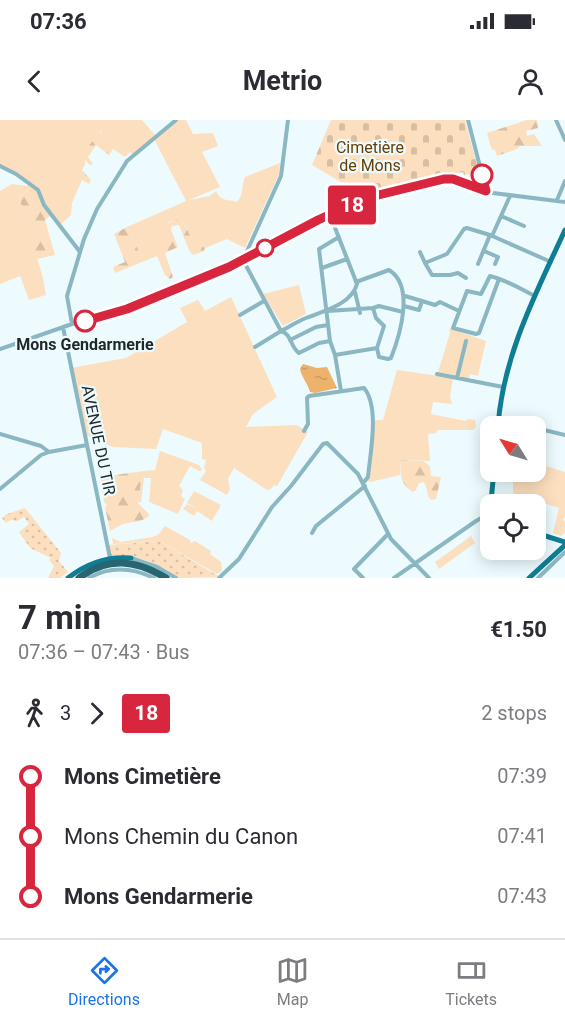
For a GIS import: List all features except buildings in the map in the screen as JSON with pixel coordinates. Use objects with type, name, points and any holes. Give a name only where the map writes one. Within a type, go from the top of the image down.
[{"type":"highway","points":[[131,558],[148,564],[160,577]]},
{"type":"highway","points":[[80,578],[98,561]]},
{"type":"highway","points":[[80,578],[99,566],[112,564],[137,564],[160,577]]},
{"type":"main road","points":[[499,416],[503,387],[516,343],[565,230]]},
{"type":"main road","points":[[535,577],[565,544],[546,537]]},
{"type":"main road","points":[[68,578],[98,561],[112,564],[131,558]]},
{"type":"street","points":[[72,324],[67,296],[86,232],[97,209],[125,163],[176,120]]},
{"type":"street","points":[[243,260],[281,176],[288,120]]},
{"type":"street","points":[[468,120],[486,191]]},
{"type":"street","points":[[557,120],[565,140]]},
{"type":"street","points":[[0,166],[36,188],[44,205],[80,252]]},
{"type":"street","points":[[0,349],[72,324],[127,309],[243,260],[330,215],[378,194],[453,179],[486,191],[510,196],[565,202]]},
{"type":"street","points":[[557,200],[565,181]]},
{"type":"street","points":[[478,264],[510,196]]},
{"type":"street","points":[[330,215],[356,282],[355,292],[359,311]]},
{"type":"street","points":[[501,216],[524,226]]},
{"type":"street","points":[[425,263],[447,254],[466,228],[491,236],[551,262]]},
{"type":"street","points":[[339,237],[319,248],[330,341],[335,355],[341,391]]},
{"type":"street","points":[[483,251],[498,257],[495,264]]},
{"type":"street","points":[[420,252],[432,275],[458,273],[466,278]]},
{"type":"street","points":[[322,268],[347,259]]},
{"type":"street","points":[[243,260],[281,331],[285,333],[296,351],[299,353],[319,343],[330,341]]},
{"type":"street","points":[[356,282],[389,270],[394,274],[404,296],[403,312],[391,358],[388,359],[380,357],[377,348],[384,326],[376,318],[373,308]]},
{"type":"street","points":[[499,279],[478,334],[453,328],[467,291],[480,294],[490,276],[499,279],[518,286],[523,291],[536,296]]},
{"type":"street","points":[[487,282],[495,285]]},
{"type":"street","points":[[255,347],[306,318],[327,311],[355,292]]},
{"type":"street","points":[[404,296],[435,305],[440,302],[459,311]]},
{"type":"street","points":[[240,315],[264,301]]},
{"type":"street","points":[[404,306],[419,310],[422,301]]},
{"type":"street","points":[[327,311],[359,311],[380,306],[403,312]]},
{"type":"street","points":[[290,340],[316,327],[328,325]]},
{"type":"street","name":"AVENUE DU TIR","points":[[63,327],[115,578]]},
{"type":"street","points":[[457,378],[466,340]]},
{"type":"street","points":[[335,355],[377,348]]},
{"type":"street","points":[[438,374],[503,387]]},
{"type":"street","points":[[304,431],[308,424],[307,398],[309,396],[364,388],[369,394],[373,420],[368,477],[364,484],[316,526],[312,533]]},
{"type":"street","points":[[546,430],[565,435]]},
{"type":"street","points":[[0,434],[41,446],[49,452]]},
{"type":"street","points":[[219,578],[239,559],[272,507],[326,443],[354,470],[364,484],[388,534],[429,578]]},
{"type":"street","points":[[0,489],[41,455],[87,445]]},
{"type":"street","points":[[394,578],[480,518]]},
{"type":"street","points":[[363,578],[354,569],[388,534]]},
{"type":"street","points":[[535,577],[565,552]]},
{"type":"street","points":[[131,558],[154,565],[176,578]]},
{"type":"street","points":[[89,578],[112,564]]},
{"type":"green space","points":[[0,120],[142,120],[156,136],[176,120],[186,120],[193,134],[213,133],[218,146],[202,152],[220,187],[189,200],[210,196],[216,191],[222,199],[237,202],[241,196],[245,177],[280,163],[279,174],[245,248],[227,239],[205,248],[193,241],[182,220],[168,222],[167,243],[141,256],[127,227],[186,201],[154,139],[133,156],[130,152],[124,153],[102,130],[74,170],[82,180],[72,203],[71,215],[59,226],[32,186],[19,197],[46,295],[29,300],[20,276],[0,284],[0,191],[12,184],[27,186],[29,184],[0,166]]},
{"type":"green space","name":"Cimetière de Mons","points":[[331,120],[465,120],[479,172],[464,175],[463,172],[392,187],[366,197],[312,165]]},
{"type":"green space","points":[[527,120],[537,120],[538,128],[526,131],[527,136],[534,134],[542,146],[520,146],[497,156],[495,150],[492,150],[487,133]]},
{"type":"green space","points":[[103,130],[124,153],[130,152],[125,157],[113,149],[109,155],[96,145],[88,157],[93,164],[90,165],[85,160],[82,170],[91,180],[89,184],[82,180],[74,170],[83,152]]},
{"type":"green space","points":[[32,185],[51,215],[45,220],[55,255],[37,259],[19,197]]},
{"type":"green space","points":[[180,219],[193,241],[205,248],[204,251],[193,255],[179,225],[172,226],[171,230],[178,247],[165,253],[173,277],[170,279],[165,275],[157,256],[115,273],[113,267],[125,262],[114,234],[127,227],[141,256],[166,243],[165,224]]},
{"type":"green space","points":[[299,285],[306,314],[283,326],[263,294]]},
{"type":"green space","points":[[231,297],[277,397],[253,414],[246,427],[297,425],[308,432],[277,486],[274,485],[267,490],[234,468],[228,479],[230,489],[227,495],[200,480],[206,471],[204,468],[206,460],[202,459],[202,443],[163,429],[156,449],[113,447],[85,435],[71,368],[126,358],[187,322],[180,308],[198,300],[205,311]]},
{"type":"green space","points":[[449,328],[486,341],[478,376],[470,374],[469,379],[438,372],[450,333]]},
{"type":"green space","points":[[397,370],[453,378],[450,397],[452,404],[433,402],[431,414],[466,421],[467,419],[475,420],[476,427],[473,430],[437,430],[437,433],[428,434],[430,461],[401,460],[400,475],[370,482],[367,480],[372,420],[383,420]]},
{"type":"green space","points":[[160,451],[199,465],[202,470],[199,471],[190,466],[179,486],[183,490],[181,496],[185,499],[178,514],[149,502],[151,478],[144,478],[141,502],[138,502],[144,471],[155,470]]},
{"type":"green space","points":[[401,460],[423,461],[430,466],[431,476],[441,477],[436,499],[429,498],[424,482],[419,483],[413,492],[406,486],[401,475]]},
{"type":"green space","points":[[546,466],[565,472],[565,517],[563,519],[565,532],[561,536],[553,533],[559,508],[546,504],[546,494],[513,493],[513,482],[546,482]]},
{"type":"green space","points":[[144,471],[138,503],[149,514],[148,517],[123,524],[110,531],[100,477]]},
{"type":"green space","points":[[194,491],[221,505],[212,521],[197,511],[194,516],[183,509],[187,504],[197,509],[187,503]]},
{"type":"green space","points":[[25,508],[61,553],[59,561],[68,572],[60,578],[48,578],[54,566],[49,560],[51,558],[30,548],[19,532],[29,524],[24,517],[6,523],[2,518]]},
{"type":"green space","points":[[165,526],[190,540],[191,543],[195,541],[211,551],[210,554],[221,562],[222,571],[217,574],[159,541],[113,544],[112,538],[121,542],[158,535]]},
{"type":"green space","points":[[471,536],[475,543],[439,569],[435,562]]},
{"type":"green space","points":[[159,541],[220,577],[178,578],[139,558],[111,556],[108,545]]},
{"type":"water","points":[[303,364],[317,368],[327,367],[337,388],[310,392],[300,369]]},
{"type":"bus line","name":"18","points":[[85,321],[127,309],[229,267],[318,220],[366,198],[444,179],[453,179],[486,191],[482,175]]},
{"type":"place","name":"Mons Gendarmerie","points":[[85,321]]}]
